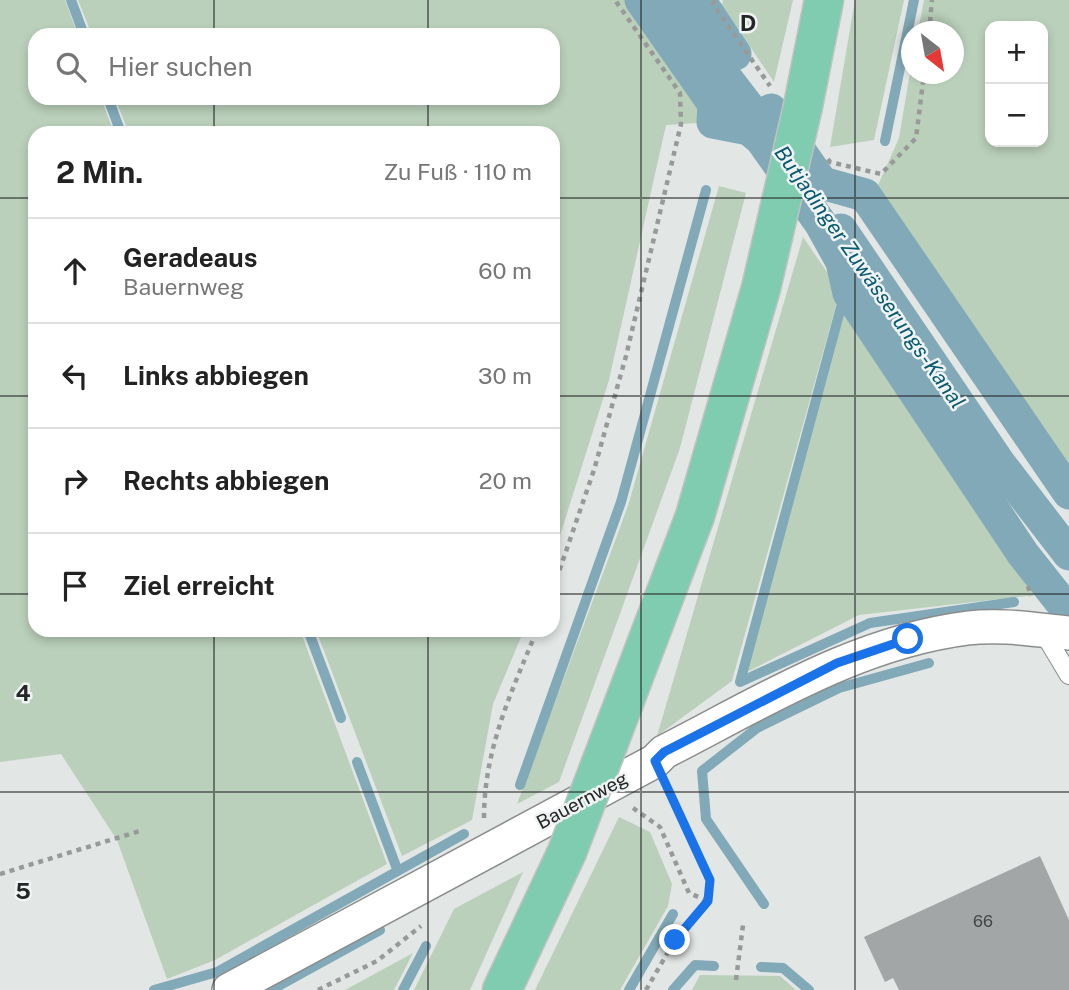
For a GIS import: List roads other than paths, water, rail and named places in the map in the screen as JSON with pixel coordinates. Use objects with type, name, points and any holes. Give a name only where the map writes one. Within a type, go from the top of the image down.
[{"type":"main road","points":[[502,990],[567,852],[695,516],[761,288],[803,106],[824,0]]},
{"type":"street","name":"Bauernweg","points":[[229,990],[655,761],[664,752],[837,663],[908,639],[970,628],[1013,627],[1055,631]]},
{"type":"lane","points":[[1055,631],[1069,676]]},
{"type":"waterway","points":[[71,0],[81,28]]},
{"type":"waterway","points":[[641,0],[714,104],[713,122],[749,129],[761,139],[765,128]]},
{"type":"waterway","name":"Butjadinger Zuwässerungs-Kanal","points":[[671,0],[703,48],[775,142]]},
{"type":"waterway","points":[[702,0],[701,3],[735,54]]},
{"type":"waterway","points":[[885,141],[914,0]]},
{"type":"waterway","points":[[111,105],[118,126]]},
{"type":"waterway","points":[[1069,493],[865,195],[822,183],[771,110],[761,139],[821,224],[842,262],[849,293],[1023,554],[1069,612]]},
{"type":"waterway","points":[[520,785],[621,502],[706,190]]},
{"type":"waterway","name":"Butjadinger Zuwässerungs-Kanal","points":[[841,230],[999,463],[1069,554]]},
{"type":"waterway","points":[[841,307],[740,682],[870,623],[1014,602]]},
{"type":"waterway","points":[[1057,603],[1069,603]]},
{"type":"waterway","points":[[311,637],[341,718]]},
{"type":"waterway","points":[[764,904],[706,819],[702,771],[757,728],[839,688],[929,663]]},
{"type":"waterway","points":[[357,762],[397,869]]},
{"type":"waterway","points":[[154,990],[217,972],[464,834]]},
{"type":"waterway","points":[[629,990],[673,914]]},
{"type":"waterway","points":[[271,990],[380,930]]},
{"type":"waterway","points":[[403,990],[426,946]]},
{"type":"waterway","points":[[673,990],[695,965],[714,966]]},
{"type":"waterway","points":[[761,967],[783,968],[809,990]]}]
